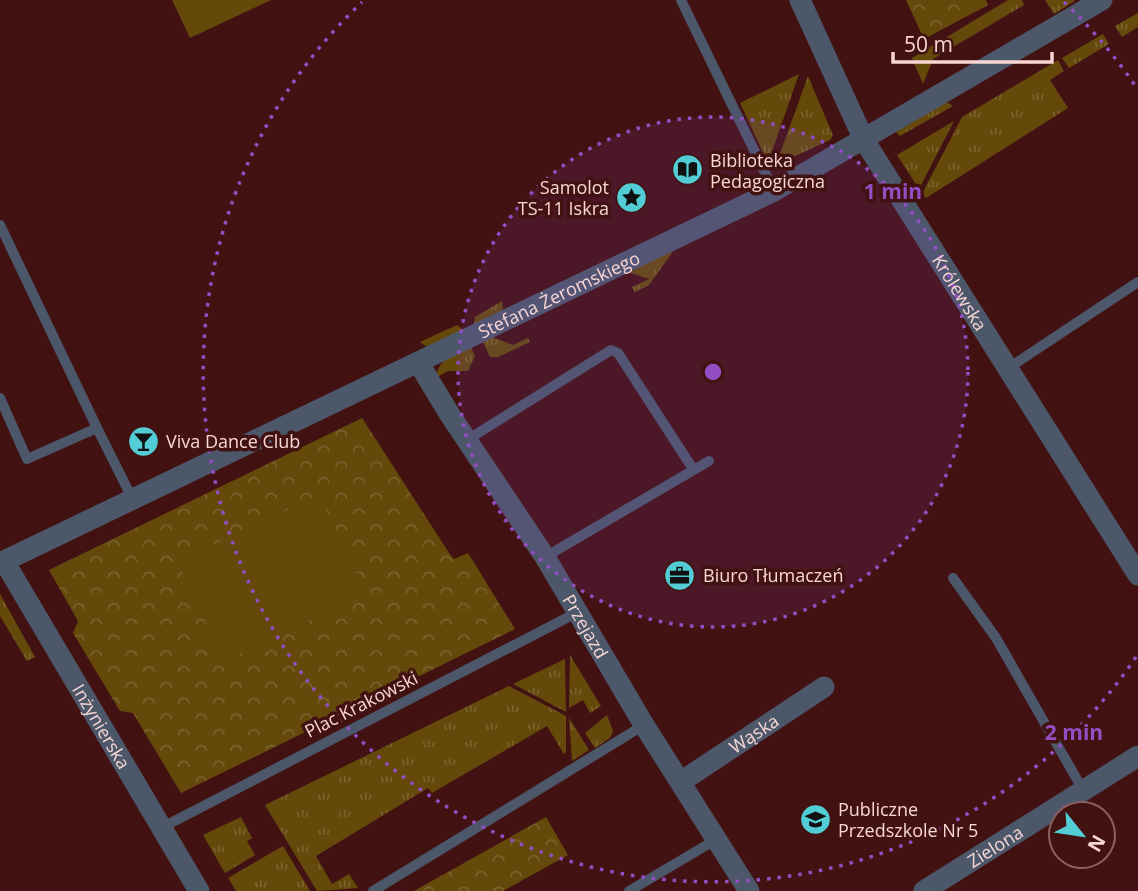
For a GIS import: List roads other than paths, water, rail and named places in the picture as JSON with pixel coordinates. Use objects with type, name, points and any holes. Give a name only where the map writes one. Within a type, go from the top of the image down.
[{"type":"street","name":"Królewska","points":[[800,0],[864,140],[1138,575]]},
{"type":"street","name":"Stefana Żeromskiego","points":[[2,562],[774,191],[1102,0]]},
{"type":"street","name":"Przejazd","points":[[418,362],[545,557],[644,725],[682,781],[749,891]]},
{"type":"street","name":"Inżynierska","points":[[2,562],[199,891]]},
{"type":"street","name":"Wąska","points":[[682,781],[824,687]]},
{"type":"street","name":"Zielona","points":[[924,891],[1083,790],[1136,761]]},
{"type":"lane","points":[[681,0],[774,191]]},
{"type":"lane","points":[[0,225],[132,500]]},
{"type":"lane","points":[[1007,369],[1138,282]]},
{"type":"lane","points":[[467,440],[611,350],[618,353],[693,469]]},
{"type":"lane","points":[[0,398],[27,458],[97,428]]},
{"type":"lane","points":[[545,557],[709,461]]},
{"type":"lane","points":[[953,578],[996,638],[1083,790]]},
{"type":"lane","name":"Plac Krakowski","points":[[161,828],[579,612]]},
{"type":"lane","points":[[373,891],[644,725]]},
{"type":"lane","points":[[629,891],[718,839]]},
{"type":"place","name":"Biblioteka Pedagogiczna","points":[[687,170]]},
{"type":"place","name":"Samolot TS-11 Iskra","points":[[632,197]]},
{"type":"place","name":"Viva Dance Club","points":[[143,441]]},
{"type":"place","name":"Biuro Tłumaczeń","points":[[680,575]]},
{"type":"place","name":"Publiczne Przedszkole Nr 5","points":[[815,819]]}]
